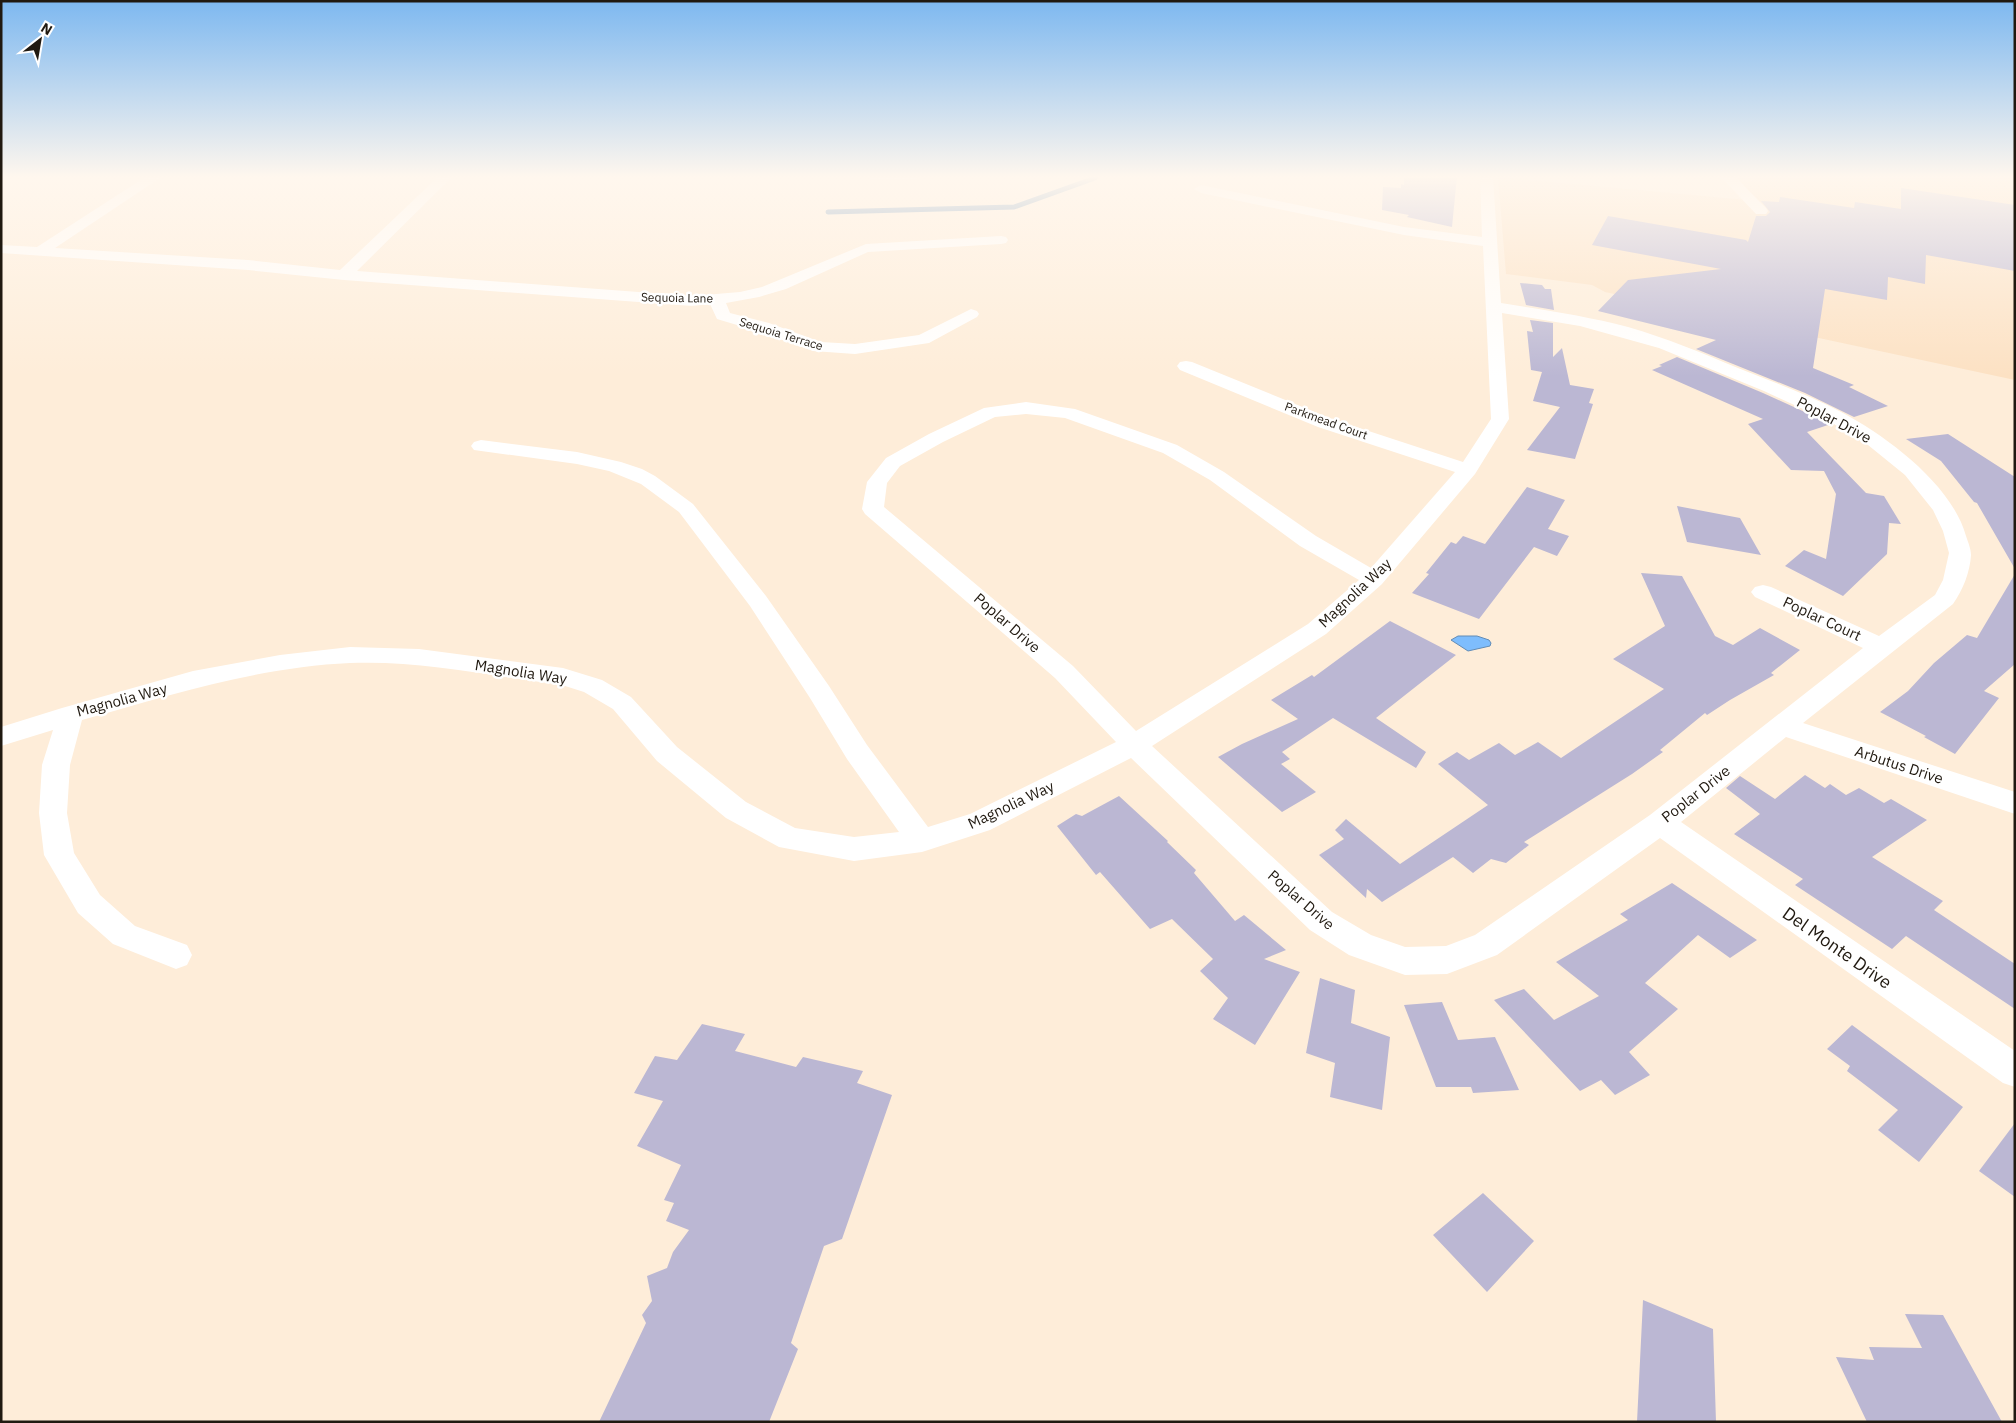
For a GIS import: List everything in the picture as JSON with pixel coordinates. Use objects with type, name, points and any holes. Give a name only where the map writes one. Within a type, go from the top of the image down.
[{"type":"street","points":[[39,252],[54,242]]},
{"type":"street","points":[[344,275],[378,242]]},
{"type":"street","name":"Sequoia Lane","points":[[1,249],[248,265],[344,275],[692,301],[748,295],[769,290],[846,254],[866,248],[960,242]]},
{"type":"street","points":[[1487,242],[1491,243]]},
{"type":"street","name":"Magnolia Way","points":[[1,737],[71,714],[193,680],[280,664],[350,655],[419,657],[563,677],[594,686],[622,703],[667,754],[736,810],[790,838],[854,849],[922,841],[980,822],[1134,745],[1317,629],[1374,579],[1468,470],[1500,419],[1491,243]]},
{"type":"street","name":"Sequoia Terrace","points":[[716,299],[723,316],[763,327],[819,347],[855,349],[922,339],[971,314]]},
{"type":"street","name":"Poplar Drive","points":[[1374,579],[1308,541],[1217,476],[1170,449],[1068,413],[1026,408],[991,412],[936,438],[894,462],[877,482],[873,508],[1064,672],[1134,745],[1321,921],[1360,945],[1405,961],[1447,960],[1486,945],[1660,823],[1880,646],[1945,599],[1954,580],[1960,553],[1954,531],[1943,508],[1912,471],[1875,441],[1836,417],[1770,387],[1665,344],[1623,331],[1580,321],[1493,306]]},
{"type":"street","name":"Parkmead Court","points":[[1186,366],[1325,423],[1468,470]]},
{"type":"street","points":[[481,446],[578,458],[614,466],[635,473],[648,480],[686,508],[758,601],[820,692],[857,752],[922,841]]},
{"type":"street","name":"Poplar Court","points":[[1763,592],[1880,646]]},
{"type":"street","points":[[71,714],[56,764],[52,813],[60,855],[89,904],[124,935],[176,955]]},
{"type":"street","name":"Arbutus Drive","points":[[1782,726],[2015,803]]},
{"type":"street","name":"Del Monte Drive","points":[[1660,823],[2015,1071]]},
{"type":"shaded area","points":[[1503,242],[2015,242],[2015,380],[1605,292],[1592,285],[1506,274]]},
{"type":"water","points":[[1458,636],[1477,636],[1489,640],[1491,643],[1490,646],[1468,651],[1451,640]]},
{"type":"building","points":[[1593,242],[2015,242],[2015,271],[1926,255],[1925,284],[1888,277],[1887,300],[1825,289],[1813,368],[1854,385],[1849,387],[1888,406],[1854,417],[1805,393],[1696,349],[1716,340],[1598,311],[1628,280],[1721,269],[1592,245]]},
{"type":"building","points":[[1520,283],[1542,285],[1545,289],[1551,289],[1554,310],[1526,305]]},
{"type":"building","points":[[1530,320],[1553,323],[1553,357],[1562,348],[1570,385],[1594,389],[1589,403],[1593,404],[1575,459],[1527,450],[1560,407],[1533,401],[1542,372],[1531,370],[1527,331],[1533,332]]},
{"type":"building","points":[[1677,357],[1831,424],[1807,432],[1866,493],[1884,496],[1901,524],[1889,523],[1887,554],[1843,596],[1785,566],[1804,550],[1826,559],[1836,494],[1824,471],[1791,470],[1748,424],[1763,419],[1652,370]]},
{"type":"building","points":[[1948,434],[2015,477],[2015,569],[1977,503],[1974,502],[1941,461],[1906,439]]},
{"type":"building","points":[[1527,487],[1565,500],[1548,529],[1569,536],[1557,556],[1534,547],[1479,619],[1412,593],[1429,574],[1426,573],[1451,542],[1456,544],[1463,536],[1485,544]]},
{"type":"building","points":[[1677,506],[1740,518],[1761,555],[1687,542]]},
{"type":"building","points":[[1641,573],[1682,576],[1715,636],[1733,645],[1760,628],[1800,650],[1771,673],[1774,675],[1707,715],[1705,713],[1660,750],[1663,752],[1632,774],[1524,842],[1529,845],[1506,863],[1491,859],[1473,873],[1453,857],[1382,902],[1367,889],[1366,898],[1319,855],[1344,839],[1335,830],[1346,819],[1400,864],[1488,805],[1438,764],[1457,752],[1469,760],[1499,743],[1515,755],[1538,742],[1561,758],[1664,689],[1613,659],[1665,626]]},
{"type":"building","points":[[2015,574],[2015,664],[1984,691],[1999,698],[1955,754],[1924,737],[1926,736],[1880,712],[1908,691],[1934,663],[1967,635],[1977,638]]},
{"type":"building","points":[[1390,621],[1456,655],[1376,718],[1426,752],[1416,768],[1333,718],[1282,752],[1290,759],[1281,764],[1316,792],[1282,812],[1218,757],[1298,719],[1271,700],[1312,675],[1314,677]]},
{"type":"building","points":[[1805,775],[1825,788],[1830,784],[1846,795],[1859,788],[1884,803],[1891,799],[1927,820],[1872,857],[1943,901],[1934,910],[2015,964],[2015,1009],[1906,936],[1892,949],[1795,885],[1803,879],[1734,834],[1760,814],[1726,788],[1740,776],[1775,799]]},
{"type":"building","points":[[1119,796],[1168,841],[1196,870],[1194,873],[1235,921],[1244,915],[1286,950],[1264,959],[1300,972],[1255,1045],[1213,1019],[1228,998],[1200,971],[1213,959],[1172,919],[1150,929],[1100,872],[1096,875],[1057,826],[1076,814],[1082,816]]},
{"type":"building","points":[[1672,883],[1757,940],[1730,958],[1698,935],[1645,983],[1678,1009],[1629,1052],[1650,1075],[1615,1095],[1601,1080],[1580,1091],[1494,1000],[1524,989],[1554,1020],[1599,996],[1556,962],[1628,920],[1620,914]]},
{"type":"building","points":[[1320,978],[1355,990],[1351,1023],[1390,1037],[1382,1110],[1330,1097],[1335,1063],[1306,1053]]},
{"type":"building","points":[[1442,1002],[1458,1040],[1495,1037],[1519,1090],[1473,1093],[1471,1087],[1436,1087],[1404,1005]]},
{"type":"building","points":[[702,1024],[745,1034],[735,1051],[796,1067],[803,1057],[863,1071],[857,1083],[892,1095],[842,1239],[824,1246],[791,1343],[798,1349],[769,1422],[599,1422],[646,1323],[642,1315],[652,1301],[647,1276],[667,1268],[673,1252],[689,1230],[666,1221],[674,1203],[664,1200],[681,1165],[637,1146],[663,1101],[634,1093],[655,1056],[677,1060]]},
{"type":"building","points":[[1852,1025],[1963,1107],[1919,1162],[1878,1130],[1898,1110],[1847,1071],[1850,1066],[1827,1049]]},
{"type":"building","points":[[2015,1123],[2015,1197],[1979,1171]]},
{"type":"building","points":[[1483,1193],[1534,1241],[1487,1292],[1433,1235]]},
{"type":"building","points":[[1643,1300],[1713,1329],[1716,1422],[1637,1422]]},
{"type":"building","points":[[1905,1314],[1943,1315],[2002,1422],[1867,1422],[1836,1357],[1874,1360],[1869,1347],[1922,1348]]}]
